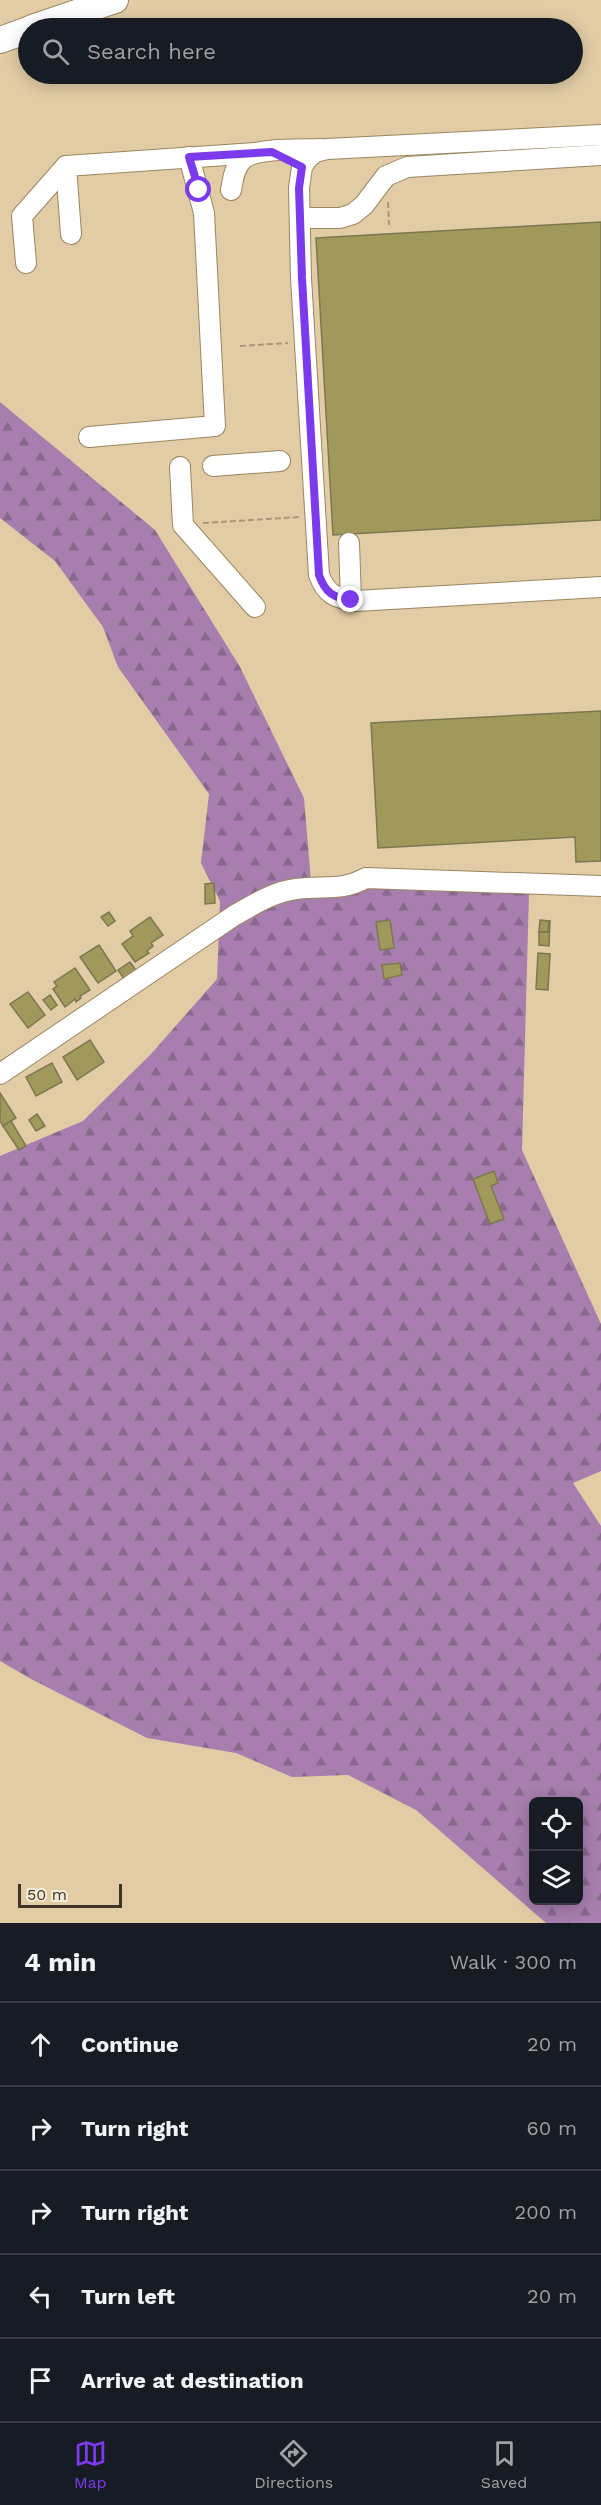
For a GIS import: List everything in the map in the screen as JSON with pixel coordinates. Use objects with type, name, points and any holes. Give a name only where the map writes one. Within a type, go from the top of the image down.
[{"type":"main road","points":[[63,18],[116,0]]},
{"type":"main road","points":[[0,40],[18,33]]},
{"type":"street","points":[[26,262],[22,216],[66,166],[264,152],[601,135]]},
{"type":"street","points":[[327,149],[315,152],[302,167],[299,188],[319,575],[323,586],[330,595],[351,600],[601,587]]},
{"type":"street","points":[[231,190],[238,166],[243,159],[264,152],[302,167]]},
{"type":"street","points":[[218,155],[238,166]]},
{"type":"street","points":[[300,218],[340,218],[353,214],[364,205],[386,176],[403,168],[601,155]]},
{"type":"street","points":[[89,437],[215,426],[204,213],[189,157]]},
{"type":"street","points":[[66,166],[71,234]]},
{"type":"street","points":[[213,466],[279,461]]},
{"type":"street","points":[[180,467],[183,525],[255,607]]},
{"type":"street","points":[[349,543],[351,600]]},
{"type":"street","points":[[0,1074],[235,915],[264,898],[283,891],[350,887],[366,879],[601,886]]},
{"type":"path","points":[[240,346],[291,343]]},
{"type":"path","points":[[200,523],[300,517]]},
{"type":"green space","points":[[0,402],[155,530],[240,667],[304,798],[311,882],[529,892],[522,1150],[601,1324],[601,1471],[573,1483],[601,1526],[601,1923],[546,1923],[416,1810],[348,1775],[292,1777],[236,1753],[147,1738],[0,1661],[0,1156],[83,1121],[151,1054],[217,979],[220,901],[201,863],[209,794],[118,667],[103,627],[55,561],[0,518]]},
{"type":"building","points":[[601,222],[601,520],[333,535],[316,238]]},
{"type":"building","points":[[601,711],[601,861],[576,862],[575,837],[378,848],[371,723]]},
{"type":"building","points":[[214,883],[215,903],[205,904],[205,884]]},
{"type":"building","points":[[109,912],[115,921],[108,926],[101,917]]},
{"type":"building","points":[[150,917],[163,935],[151,943],[153,946],[147,951],[149,953],[135,962],[122,944],[133,936],[130,931]]},
{"type":"building","points":[[390,920],[394,948],[380,950],[376,922]]},
{"type":"building","points":[[540,920],[549,921],[548,932],[539,932]]},
{"type":"building","points":[[550,920],[549,946],[539,945],[539,932],[548,932]]},
{"type":"building","points":[[99,945],[116,971],[98,983],[80,957]]},
{"type":"building","points":[[538,953],[550,954],[548,990],[536,989]]},
{"type":"building","points":[[130,962],[138,973],[126,982],[118,970]]},
{"type":"building","points":[[400,963],[402,975],[384,979],[382,965]]},
{"type":"building","points":[[75,968],[90,990],[80,996],[81,998],[76,1002],[75,999],[65,1007],[53,989],[57,986],[54,982]]},
{"type":"building","points":[[28,992],[45,1015],[28,1028],[10,1004]]},
{"type":"building","points":[[50,995],[57,1005],[51,1010],[43,1000]]},
{"type":"building","points":[[90,1040],[104,1062],[77,1080],[63,1057]]},
{"type":"building","points":[[52,1063],[62,1082],[36,1096],[26,1077]]},
{"type":"building","points":[[0,1093],[16,1118],[3,1126],[0,1121]]},
{"type":"building","points":[[37,1114],[45,1126],[36,1131],[29,1120]]},
{"type":"building","points":[[11,1121],[26,1146],[19,1150],[3,1126]]},
{"type":"building","points":[[494,1171],[498,1183],[491,1186],[504,1219],[490,1224],[473,1179]]},
{"type":"route","points":[[199,190],[189,157],[272,152],[302,167],[299,188],[302,278],[319,575],[330,595],[351,600]]}]
